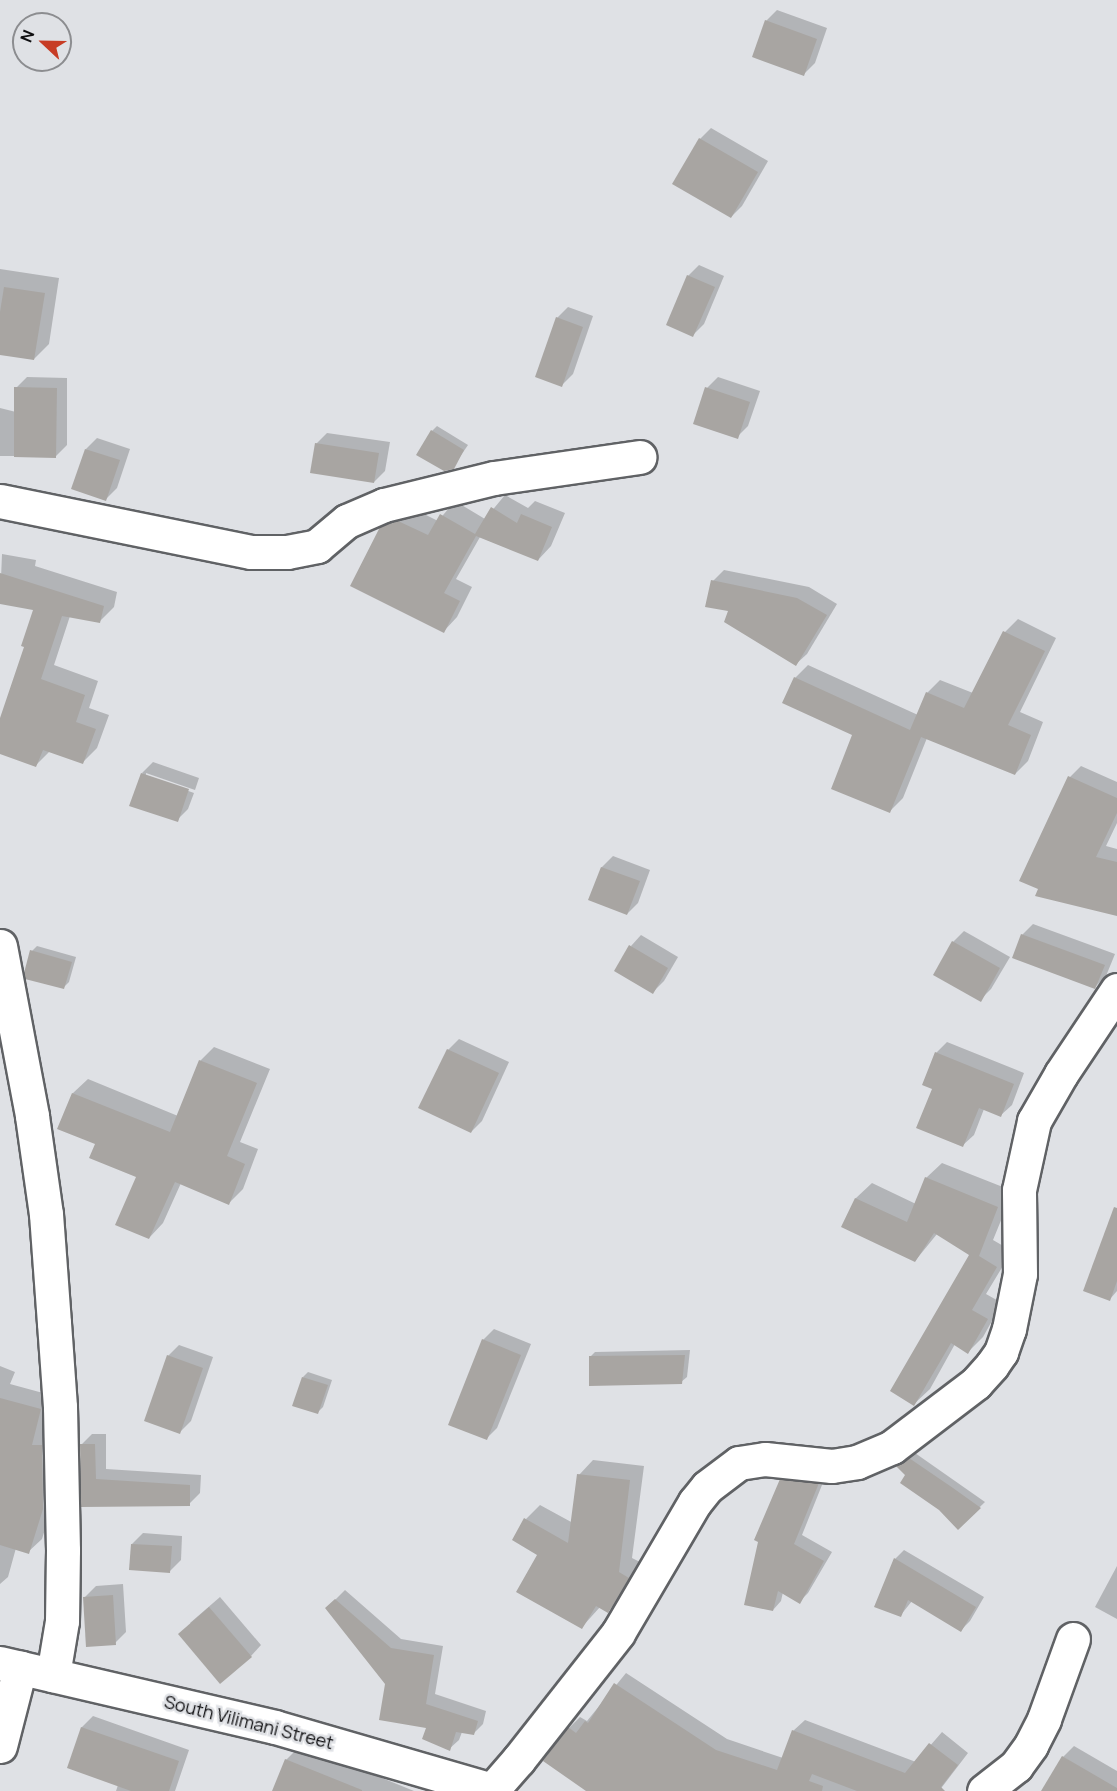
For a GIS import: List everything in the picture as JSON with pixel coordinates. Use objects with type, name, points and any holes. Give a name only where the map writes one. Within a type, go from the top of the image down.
[{"type":"street","points":[[0,501],[251,552],[287,552],[317,546],[347,521],[384,505],[494,478],[639,457]]},
{"type":"street","points":[[0,946],[32,1116],[46,1214],[60,1407],[63,1550],[62,1621],[53,1675]]},
{"type":"street","points":[[494,1790],[618,1633],[695,1502],[707,1486],[739,1463],[765,1459],[832,1466],[857,1462],[892,1447],[976,1383],[992,1365],[1001,1352],[1009,1329],[1020,1274],[1019,1190],[1034,1121],[1060,1074],[1117,990]]},
{"type":"street","points":[[984,1791],[1016,1766],[1031,1745],[1044,1719],[1073,1639]]},
{"type":"street","points":[[0,1746],[10,1666]]},
{"type":"street","name":"South Vilimani Street","points":[[10,1666],[275,1727],[494,1790]]},
{"type":"building","points":[[765,20],[817,39],[804,76],[752,57]]},
{"type":"building","points":[[699,138],[758,172],[731,218],[672,184]]},
{"type":"building","points":[[687,275],[715,287],[693,337],[666,325]]},
{"type":"building","points":[[4,287],[45,293],[34,360],[0,355],[0,312]]},
{"type":"building","points":[[556,317],[583,327],[562,387],[535,377]]},
{"type":"building","points":[[14,387],[57,388],[56,458],[14,457]]},
{"type":"building","points":[[705,387],[750,402],[738,439],[693,424]]},
{"type":"building","points":[[431,430],[464,450],[454,469],[444,471],[416,455]]},
{"type":"building","points":[[315,443],[379,453],[374,483],[310,473]]},
{"type":"building","points":[[85,449],[120,460],[106,501],[71,489]]},
{"type":"building","points":[[491,507],[517,523],[521,514],[552,527],[538,561],[476,536],[444,593],[460,601],[444,633],[350,586],[380,527],[398,521],[428,535],[440,514],[475,534]]},
{"type":"building","points":[[0,573],[104,606],[100,623],[62,616],[41,679],[85,695],[76,722],[96,729],[83,764],[43,750],[36,767],[0,754],[0,718],[24,647],[21,646],[33,610],[0,604]]},
{"type":"building","points":[[711,580],[797,598],[827,615],[796,666],[724,622],[728,611],[705,607]]},
{"type":"building","points":[[1003,631],[1045,651],[1008,725],[1031,735],[1015,775],[921,737],[890,813],[831,789],[852,735],[782,703],[794,677],[910,730],[926,692],[964,708]]},
{"type":"building","points":[[141,773],[189,789],[178,822],[129,806]]},
{"type":"building","points":[[1068,776],[1117,798],[1117,813],[1096,857],[1117,862],[1117,916],[1035,896],[1038,889],[1019,881]]},
{"type":"building","points":[[601,867],[640,881],[627,915],[588,900]]},
{"type":"building","points":[[1021,934],[1105,965],[1095,989],[1012,958]]},
{"type":"building","points":[[952,941],[1000,968],[981,1002],[933,975]]},
{"type":"building","points":[[629,945],[668,968],[653,994],[614,971]]},
{"type":"building","points":[[30,950],[72,962],[64,989],[25,979],[24,973]]},
{"type":"building","points":[[447,1049],[499,1073],[471,1133],[418,1108]]},
{"type":"building","points":[[935,1052],[1014,1084],[1001,1117],[979,1108],[963,1147],[916,1128],[932,1089],[922,1085]]},
{"type":"building","points":[[199,1060],[257,1083],[227,1156],[245,1164],[229,1205],[175,1182],[149,1239],[115,1225],[136,1177],[89,1158],[95,1144],[57,1129],[72,1093],[170,1132]]},
{"type":"building","points":[[925,1177],[998,1207],[979,1256],[997,1267],[972,1310],[988,1319],[968,1354],[951,1343],[914,1406],[890,1391],[969,1255],[934,1233],[915,1262],[841,1227],[855,1198],[907,1222]]},
{"type":"building","points":[[1114,1207],[1117,1208],[1117,1281],[1110,1301],[1083,1291]]},
{"type":"building","points":[[482,1339],[521,1355],[487,1440],[448,1425]]},
{"type":"building","points":[[167,1355],[203,1368],[180,1434],[144,1421]]},
{"type":"building","points":[[685,1355],[682,1384],[589,1386],[589,1356]]},
{"type":"building","points":[[302,1377],[328,1385],[318,1414],[292,1406]]},
{"type":"building","points":[[0,1398],[41,1409],[32,1445],[42,1445],[43,1509],[29,1554],[0,1545]]},
{"type":"building","points":[[80,1444],[95,1444],[96,1479],[190,1485],[190,1506],[81,1507]]},
{"type":"building","points":[[909,1458],[981,1508],[958,1530],[939,1510],[900,1483],[905,1475],[896,1466]]},
{"type":"building","points":[[577,1474],[630,1480],[619,1572],[629,1578],[608,1613],[596,1606],[582,1629],[516,1592],[537,1555],[512,1540],[524,1518],[568,1543]]},
{"type":"building","points":[[780,1479],[819,1483],[794,1544],[824,1561],[800,1604],[778,1591],[773,1611],[744,1605],[758,1542],[754,1540]]},
{"type":"building","points":[[131,1544],[172,1546],[170,1573],[129,1570]]},
{"type":"building","points":[[894,1558],[976,1607],[961,1632],[908,1600],[901,1617],[874,1607]]},
{"type":"building","points":[[113,1595],[116,1645],[86,1647],[83,1597]]},
{"type":"building","points":[[335,1599],[391,1648],[434,1655],[426,1704],[478,1721],[474,1735],[456,1732],[450,1751],[422,1739],[426,1728],[379,1720],[385,1684],[325,1608]]},
{"type":"building","points":[[209,1607],[252,1657],[220,1684],[178,1634]]},
{"type":"building","points":[[614,1683],[716,1750],[777,1770],[792,1730],[905,1773],[929,1743],[958,1765],[941,1787],[945,1791],[857,1791],[812,1774],[809,1781],[823,1786],[822,1791],[586,1791],[543,1761],[568,1727],[576,1733],[585,1721],[588,1723]]},
{"type":"building","points":[[81,1727],[179,1761],[169,1791],[131,1791],[67,1768]]},
{"type":"building","points":[[1062,1756],[1117,1788],[1117,1791],[1041,1791]]},
{"type":"building","points":[[285,1759],[362,1790],[362,1791],[272,1791]]}]
